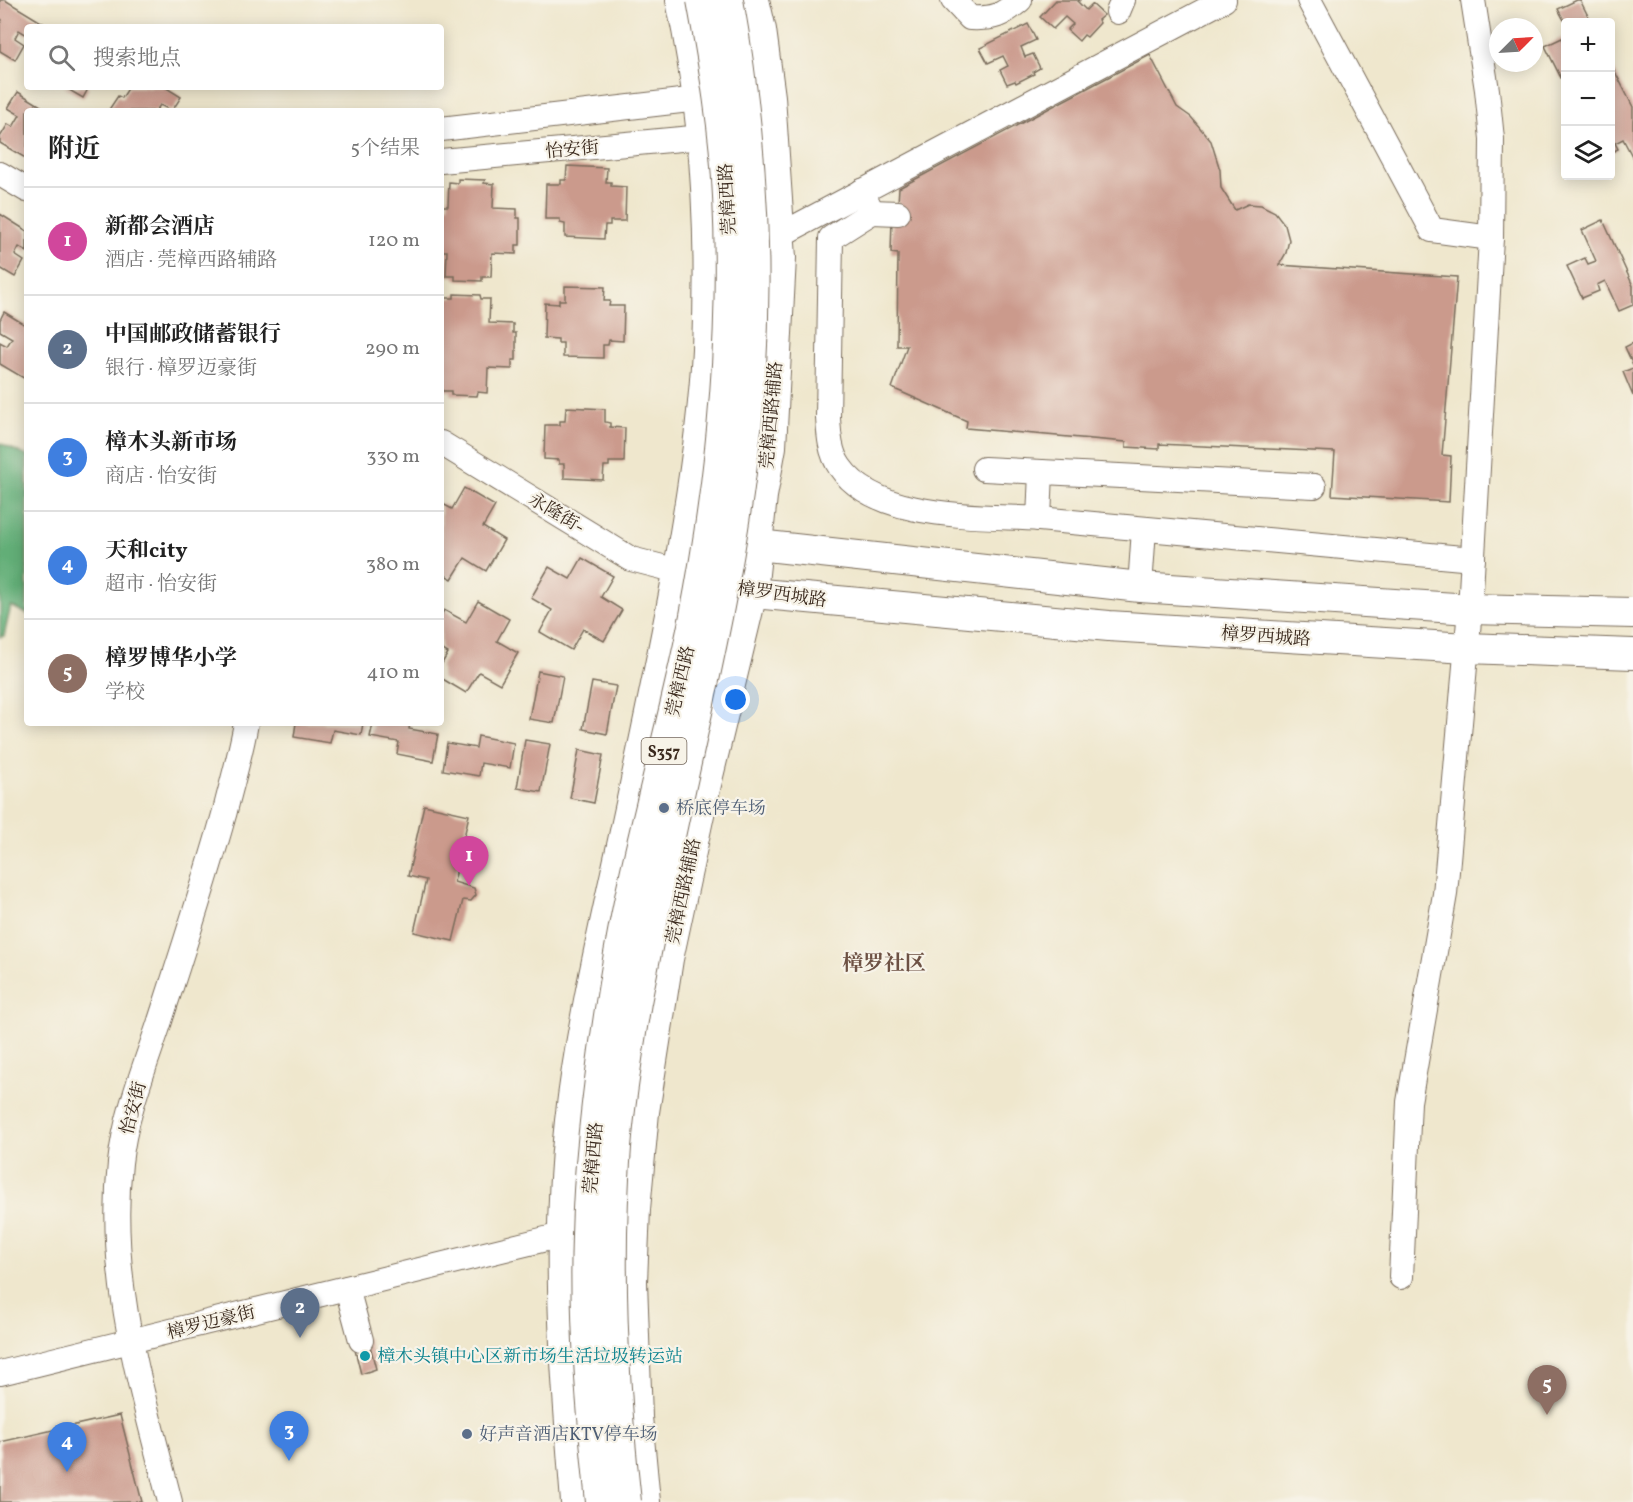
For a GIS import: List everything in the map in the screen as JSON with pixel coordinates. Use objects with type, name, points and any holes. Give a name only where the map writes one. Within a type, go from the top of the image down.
[{"type":"main road","points":[[576,1502],[564,1324],[562,1235],[570,1119],[592,988],[625,855],[644,740],[678,572],[692,490],[707,351],[708,216],[703,137],[690,44],[681,0]]},
{"type":"main road","name":"莞樟西路","points":[[601,1502],[587,1317],[587,1235],[594,1135],[615,974],[693,624],[706,556],[722,442],[730,261],[728,195],[722,128],[702,0]]},
{"type":"main road","name":"莞樟西路","points":[[626,1502],[616,1387],[613,1310],[612,1232],[618,1134],[636,1002],[722,590],[742,471],[748,410],[753,317],[753,208],[744,103],[728,0]]},
{"type":"main road","name":"莞樟西路辅路","points":[[645,1502],[637,1417],[632,1282],[644,1112],[668,959],[752,593],[762,496],[771,447],[782,258],[770,97],[761,30],[754,0]]},
{"type":"main road","name":"樟罗西城路","points":[[678,572],[758,545],[1140,587],[1470,609],[1633,613]]},
{"type":"main road","name":"樟罗西城路","points":[[678,572],[752,593],[1109,626],[1467,648],[1633,654]]},
{"type":"main road","points":[[644,740],[661,719],[675,714],[688,714],[708,730],[714,755]]},
{"type":"street","points":[[953,0],[970,18],[991,19],[1020,0]]},
{"type":"street","points":[[780,235],[867,202],[1224,0]]},
{"type":"street","points":[[1309,0],[1431,230],[1491,238]]},
{"type":"street","points":[[1401,1277],[1409,1102],[1445,894],[1473,559],[1491,238],[1492,139],[1488,90],[1473,0]]},
{"type":"street","name":"怡安街","points":[[444,129],[698,99]]},
{"type":"street","name":"怡安街","points":[[444,161],[703,137]]},
{"type":"street","points":[[0,174],[24,188]]},
{"type":"street","points":[[867,202],[898,213]]},
{"type":"street","points":[[867,202],[831,238],[828,418],[830,443],[839,466],[852,482],[869,493],[891,503],[945,513],[1039,519],[1473,559]]},
{"type":"street","name":"永隆街-","points":[[444,445],[632,559],[678,572]]},
{"type":"street","points":[[984,469],[1314,486]]},
{"type":"street","points":[[1039,519],[1041,472]]},
{"type":"street","points":[[1140,587],[1144,529]]},
{"type":"street","name":"怡安街","points":[[170,1502],[130,1342],[121,1292],[117,1247],[120,1162],[138,1089],[217,840],[246,726]]},
{"type":"street","name":"樟罗迈豪街","points":[[0,1373],[562,1235]]},
{"type":"street","points":[[347,1288],[361,1340]]},
{"type":"green space","points":[[0,443],[24,455],[24,612],[11,606],[4,636],[0,637]]},
{"type":"building","points":[[0,0],[5,0],[44,24],[24,24],[24,33],[19,30],[15,38],[24,44],[15,60],[0,51],[2,20]]},
{"type":"building","points":[[1056,0],[1080,0],[1078,2],[1086,10],[1092,4],[1104,15],[1087,37],[1084,35],[1079,41],[1067,30],[1073,24],[1065,17],[1053,29],[1040,17]]},
{"type":"building","points":[[1580,0],[1589,18],[1563,18],[1558,9]]},
{"type":"building","points":[[1028,24],[1036,40],[1021,47],[1025,57],[1033,54],[1040,68],[1033,72],[1034,74],[1016,83],[1015,81],[1007,84],[1000,70],[1008,66],[1003,56],[988,63],[980,48]]},
{"type":"building","points":[[1561,38],[1561,78],[1545,46]]},
{"type":"building","points":[[1150,55],[1177,107],[1191,117],[1211,141],[1220,170],[1221,188],[1235,210],[1248,204],[1261,205],[1275,212],[1285,225],[1289,240],[1286,253],[1279,265],[1457,277],[1442,455],[1451,456],[1449,502],[1332,495],[1335,452],[1159,444],[1159,449],[1126,447],[1126,442],[966,428],[967,421],[892,388],[907,346],[897,346],[898,254],[891,253],[892,219],[897,219],[899,188]]},
{"type":"building","points":[[1615,72],[1633,107],[1633,158],[1623,139],[1615,143]]},
{"type":"building","points":[[69,90],[87,90],[83,98]]},
{"type":"building","points":[[127,90],[170,90],[181,97],[174,108],[160,105],[158,108],[110,108],[118,96],[122,98]]},
{"type":"building","points":[[18,92],[44,108],[24,108],[24,157],[0,143],[0,137],[8,124],[13,127],[20,115],[8,108]]},
{"type":"building","points":[[567,166],[607,168],[606,182],[611,182],[611,186],[626,187],[625,221],[610,221],[610,225],[605,225],[604,239],[565,237],[565,224],[560,223],[560,219],[545,219],[546,184],[561,184],[561,180],[566,180]]},
{"type":"building","points":[[458,179],[485,180],[484,183],[494,184],[493,208],[517,209],[517,218],[520,218],[520,245],[516,245],[516,254],[492,253],[491,277],[482,277],[482,281],[455,280],[455,276],[446,276],[444,206],[448,206],[449,182],[458,183]]},
{"type":"building","points":[[0,214],[24,229],[24,250],[19,247],[15,255],[24,261],[15,277],[0,268]]},
{"type":"building","points":[[1603,220],[1633,286],[1633,305],[1619,311],[1605,281],[1597,285],[1599,291],[1582,298],[1567,266],[1585,258],[1588,264],[1596,261],[1582,230]]},
{"type":"building","points":[[565,286],[605,287],[604,301],[610,301],[609,306],[624,306],[623,341],[609,340],[608,345],[603,345],[603,358],[563,357],[563,343],[558,343],[558,339],[544,338],[545,303],[559,304],[559,300],[565,300]]},
{"type":"building","points":[[454,294],[480,295],[481,299],[490,299],[489,323],[513,324],[513,333],[516,333],[516,360],[512,360],[512,369],[488,368],[487,393],[478,392],[477,396],[451,395],[451,391],[444,391],[444,298],[454,298]]},
{"type":"building","points":[[4,312],[24,324],[24,378],[0,364],[0,342],[7,346],[12,338],[0,331],[0,320]]},
{"type":"building","points":[[1633,343],[1633,365],[1625,347]]},
{"type":"building","points":[[1633,368],[1633,396],[1623,372]]},
{"type":"building","points":[[566,407],[605,409],[605,422],[610,423],[610,427],[625,428],[624,462],[609,462],[609,466],[604,466],[603,480],[564,478],[564,464],[559,464],[559,460],[544,459],[545,425],[560,425],[560,421],[565,421]]},
{"type":"building","points":[[464,488],[495,506],[483,527],[504,540],[486,571],[465,558],[452,579],[444,575],[444,505],[452,509]]},
{"type":"building","points":[[582,558],[613,576],[601,597],[622,610],[604,641],[583,629],[571,650],[540,632],[552,610],[531,598],[549,567],[570,579]]},
{"type":"building","points":[[478,601],[509,619],[497,641],[518,653],[500,684],[479,672],[466,693],[444,680],[444,660],[448,653],[444,651],[444,610],[466,622]]},
{"type":"building","points":[[538,671],[563,676],[554,723],[529,719]]},
{"type":"building","points":[[592,682],[616,686],[607,734],[583,729]]},
{"type":"building","points":[[296,726],[362,726],[361,735],[333,730],[330,743],[294,737]]},
{"type":"building","points":[[372,726],[410,726],[409,729],[438,734],[433,761],[397,754],[399,742],[370,737]]},
{"type":"building","points":[[478,736],[514,743],[510,768],[481,763],[479,776],[443,770],[447,743],[476,748]]},
{"type":"building","points":[[525,740],[550,744],[541,792],[517,788]]},
{"type":"building","points":[[579,750],[603,755],[594,803],[570,798]]},
{"type":"building","points":[[424,805],[469,815],[454,882],[474,888],[476,895],[471,901],[463,900],[453,941],[414,932],[426,880],[408,876]]},
{"type":"building","name":"樟木头镇中心区新市场生活垃圾转运站","points":[[368,1338],[376,1369],[361,1374],[353,1342]]},
{"type":"building","points":[[120,1415],[142,1502],[0,1502],[0,1442]]},
{"type":"place","name":"桥底停车场","points":[[664,808]]},
{"type":"place","name":"新都会酒店","points":[[469,886]]},
{"type":"place","name":"中国邮政储蓄银行","points":[[300,1338]]},
{"type":"place","name":"樟木头镇中心区新市场生活垃圾转运站","points":[[365,1356]]},
{"type":"place","name":"樟罗博华小学","points":[[1547,1415]]},
{"type":"place","name":"好声音酒店KTV停车场","points":[[467,1434]]},
{"type":"place","name":"樟木头新市场","points":[[289,1461]]},
{"type":"place","name":"天和city","points":[[67,1472]]},
{"type":"district","name":"樟罗社区","points":[[884,963]]}]
